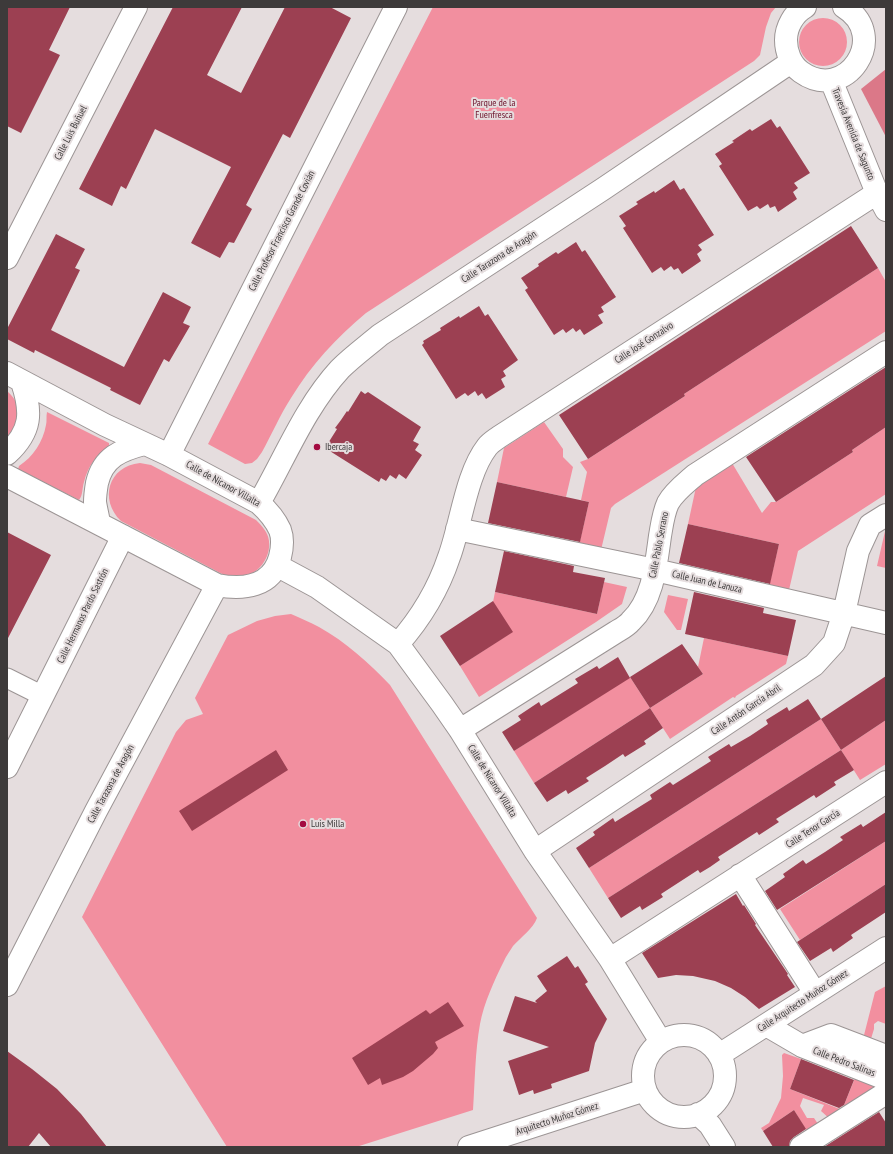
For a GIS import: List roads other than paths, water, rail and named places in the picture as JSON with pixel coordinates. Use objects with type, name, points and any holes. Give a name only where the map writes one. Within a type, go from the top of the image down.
[{"type":"street","name":"Calle Luis Buñuel","points":[[7,258],[136,7]]},
{"type":"street","name":"Calle Profesor Francisco Grande Covián","points":[[169,456],[396,7]]},
{"type":"street","points":[[805,7],[794,16],[788,27],[786,39],[787,51],[791,62],[799,70],[808,77],[819,80],[831,80],[843,76],[853,69],[860,58],[864,46],[864,33],[859,21],[844,7]]},
{"type":"street","name":"Calle Tarazona de Aragón","points":[[259,503],[308,411],[341,369],[358,353],[380,335],[603,189],[791,62]]},
{"type":"street","name":"Travesía Avenida de Sagunto","points":[[831,80],[881,201]]},
{"type":"street","name":"Calle José Gonzalvo","points":[[398,644],[412,628],[425,609],[436,588],[450,556],[474,473],[481,456],[488,446],[498,437],[881,201]]},
{"type":"street","name":"Calle Pablo Serrano","points":[[460,730],[616,632],[631,621],[640,609],[648,592],[655,570],[664,513],[668,502],[677,491],[695,475],[886,352]]},
{"type":"street","name":"Calle de Nicanor Villalta","points":[[15,377],[105,425],[169,456],[259,503],[270,513],[280,531],[281,553],[278,566],[317,587],[398,644],[460,730],[536,851],[610,959],[661,1042]]},
{"type":"street","name":"Calle de Nicanor Villalta","points":[[7,454],[21,439],[26,428],[29,408],[15,377]]},
{"type":"street","points":[[99,523],[95,500],[98,476],[102,467],[117,453],[144,444]]},
{"type":"street","points":[[7,476],[217,585],[242,587],[255,584],[265,580],[278,566]]},
{"type":"street","name":"Calle Antón García Abril","points":[[536,851],[814,665],[834,643],[844,613],[858,551],[870,525],[886,515]]},
{"type":"street","name":"Calle Juan de Lanuza","points":[[457,529],[655,570],[886,623]]},
{"type":"street","name":"Calle Hermanos Pardo Sastrón","points":[[7,767],[123,536]]},
{"type":"street","name":"Calle Tarazona de Aragón","points":[[7,985],[100,804],[217,585]]},
{"type":"street","points":[[7,678],[43,696]]},
{"type":"street","name":"Calle Tenor García","points":[[610,959],[886,782]]},
{"type":"street","points":[[740,875],[815,993]]},
{"type":"street","name":"Calle Arquitecto Muñoz Gómez","points":[[719,1055],[886,948]]},
{"type":"street","name":"Calle Pedro Salinas","points":[[766,1025],[802,1046],[886,1079]]},
{"type":"street","points":[[676,1035],[690,1035],[703,1040],[719,1055],[724,1072],[724,1085],[718,1098],[709,1108],[698,1114],[685,1117],[672,1116],[660,1110],[651,1101],[645,1090],[643,1067],[651,1050],[661,1042],[676,1035]]},
{"type":"street","name":"Calle Pedro Salinas","points":[[802,1046],[831,1035],[886,1056]]},
{"type":"street","name":"Arquitecto Muñoz Gómez","points":[[469,1147],[645,1090]]},
{"type":"street","points":[[801,1147],[886,1093]]},
{"type":"street","points":[[698,1114],[710,1126],[724,1147]]},
{"type":"place","name":"Ibercaja","points":[[317,447]]},
{"type":"place","name":"Luis Milla","points":[[303,824]]},
{"type":"park label","name":"Parque de la Fuenfresca","points":[[494,108]]}]
